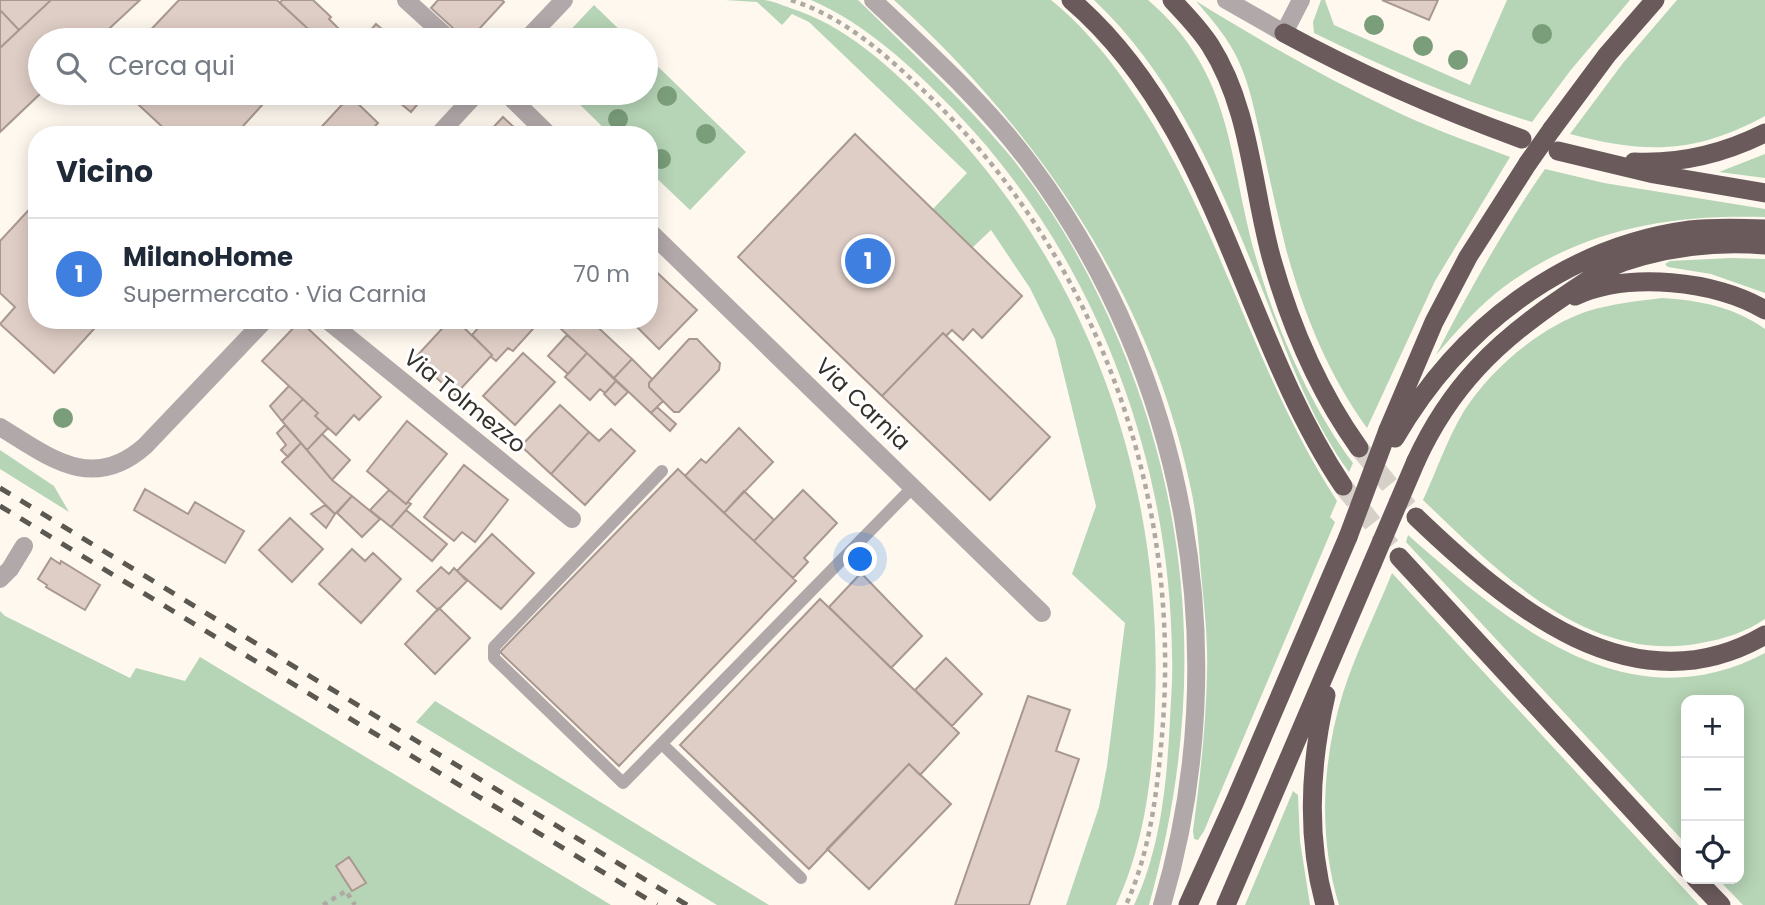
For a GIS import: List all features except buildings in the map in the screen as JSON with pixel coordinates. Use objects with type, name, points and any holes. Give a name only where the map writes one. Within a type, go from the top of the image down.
[{"type":"highway","points":[[1071,0],[1110,40],[1164,114],[1222,228],[1294,400],[1322,455],[1343,486]]},
{"type":"highway","points":[[1172,0],[1210,45],[1228,82],[1243,126],[1264,227],[1281,289],[1326,398],[1359,448]]},
{"type":"highway","points":[[1188,905],[1392,434],[1434,322],[1468,257],[1528,163],[1607,55],[1655,0]]},
{"type":"highway","points":[[1284,33],[1402,93],[1522,139]]},
{"type":"highway","points":[[1596,160],[1639,163],[1673,160],[1714,153],[1765,133]]},
{"type":"highway","points":[[1558,151],[1654,174],[1765,193]]},
{"type":"highway","points":[[1392,434],[1435,378],[1468,342],[1503,310],[1535,286],[1578,263],[1656,236],[1692,230],[1765,229]]},
{"type":"highway","points":[[1226,905],[1416,461],[1444,408],[1464,381],[1487,356],[1542,311],[1591,278],[1620,263],[1704,245],[1765,244]]},
{"type":"highway","points":[[1542,311],[1580,294],[1618,285],[1663,282],[1699,285],[1731,294],[1765,310]]},
{"type":"highway","points":[[1416,517],[1476,572],[1514,601],[1554,628],[1590,645],[1644,660],[1676,662],[1720,654],[1765,635]]},
{"type":"highway","points":[[1399,557],[1681,863]]},
{"type":"highway","points":[[1325,905],[1314,843],[1312,782],[1322,712],[1341,638]]},
{"type":"highway","points":[[1701,884],[1721,905]]},
{"type":"street","points":[[407,0],[437,28]]},
{"type":"street","points":[[537,28],[564,0]]},
{"type":"street","points":[[873,0],[930,53],[989,115],[1030,163],[1065,215],[1120,316],[1165,434],[1179,490],[1189,560],[1195,692],[1186,787],[1162,905]]},
{"type":"street","points":[[1226,0],[1284,33],[1300,0]]},
{"type":"street","points":[[446,126],[466,105]]},
{"type":"street","points":[[518,105],[540,126]]},
{"type":"street","name":"Via Carnia","points":[[658,240],[1042,612]]},
{"type":"street","points":[[0,427],[58,462],[84,469],[110,467],[135,455],[256,329]]},
{"type":"street","name":"Via Tolmezzo","points":[[338,329],[572,519]]},
{"type":"street","points":[[0,579],[24,547]]},
{"type":"lane","points":[[663,471],[494,647],[494,658],[623,783],[913,487]]},
{"type":"lane","points":[[662,744],[801,878]]},
{"type":"path","points":[[791,0],[837,20],[874,47],[937,104],[982,152],[1055,255],[1079,299],[1126,412],[1139,455],[1156,541],[1163,609],[1165,673],[1153,814],[1146,846],[1125,905]]},
{"type":"path","points":[[323,905],[346,891],[355,905]]},
{"type":"green space","points":[[725,0],[767,1],[810,15],[848,36],[898,76],[929,106],[985,169],[1033,236],[1073,307],[1105,382],[1130,459],[1146,539],[1154,621],[1155,705],[1146,808],[1134,857],[1116,905],[1066,905],[1099,807],[1107,766],[1125,623],[1072,574],[1096,506],[1055,339],[1030,288],[991,230],[972,248],[933,209],[967,173],[809,22],[792,14],[782,25],[757,2]]},
{"type":"green space","points":[[811,0],[858,0],[934,74],[1006,151],[1040,195],[1083,266],[1119,341],[1145,410],[1164,480],[1177,550],[1184,620],[1184,691],[1178,762],[1166,833],[1149,905],[1134,905],[1151,861],[1167,766],[1172,671],[1168,580],[1157,506],[1139,432],[1114,361],[1083,292],[1046,227],[1003,166],[953,109],[887,47],[850,21]]},
{"type":"green space","points":[[894,0],[1051,0],[1092,39],[1126,83],[1186,184],[1281,399],[1307,451],[1337,501],[1330,517],[1335,522],[1198,840],[1194,839],[1193,831],[1204,733],[1207,662],[1197,527],[1192,494],[1174,422],[1150,353],[1119,287],[1083,223],[1042,163],[997,106],[947,51]]},
{"type":"green space","points":[[1094,0],[1148,0],[1177,29],[1198,58],[1224,121],[1247,224],[1274,313],[1309,392],[1353,463],[1349,472],[1324,433],[1303,391],[1235,222],[1198,142],[1152,67],[1125,32]]},
{"type":"green space","points":[[1321,0],[1325,0],[1334,25],[1470,85],[1507,0],[1630,0],[1570,71],[1532,122],[1421,82],[1314,33],[1313,22]]},
{"type":"green space","points":[[1677,0],[1765,0],[1765,116],[1716,138],[1670,147],[1623,145],[1570,134],[1623,63]]},
{"type":"green space","points":[[1196,1],[1296,60],[1373,100],[1426,125],[1510,157],[1435,281],[1367,428],[1329,365],[1301,297],[1286,249],[1243,71],[1225,38]]},
{"type":"green space","points":[[594,5],[618,28],[572,28]]},
{"type":"green space","points":[[658,67],[746,152],[690,210],[658,180],[658,126],[602,126],[580,105],[658,105]]},
{"type":"green space","points":[[1765,154],[1765,178],[1719,172]]},
{"type":"green space","points":[[1545,169],[1604,183],[1765,209],[1765,217],[1657,223],[1590,240],[1526,272],[1496,293],[1436,355],[1488,260]]},
{"type":"green space","points":[[1765,259],[1765,293],[1711,274],[1668,267],[1665,264],[1670,261]]},
{"type":"green space","points":[[1662,298],[1716,306],[1741,315],[1765,329],[1765,619],[1718,639],[1660,646],[1620,640],[1583,626],[1547,606],[1482,555],[1423,500],[1464,411],[1488,380],[1518,351],[1552,327],[1588,311]]},
{"type":"green space","points":[[0,450],[54,486],[69,512],[0,469]]},
{"type":"green space","points":[[1408,535],[1486,600],[1528,630],[1572,654],[1618,671],[1665,678],[1714,672],[1765,653],[1765,905],[1743,905],[1723,884],[1744,884],[1744,695],[1681,695],[1681,839],[1406,542]]},
{"type":"green space","points":[[1392,573],[1699,905],[1339,905],[1332,879],[1326,826],[1325,799],[1331,745],[1348,678]]},
{"type":"green space","points":[[0,611],[5,616],[130,678],[136,668],[185,681],[200,657],[611,905],[0,905]]},
{"type":"green space","points":[[435,701],[769,905],[717,905],[416,722]]},
{"type":"green space","points":[[1293,791],[1298,795],[1300,841],[1310,905],[1245,905]]},
{"type":"tunnel","points":[[1359,448],[1416,517]]},
{"type":"tunnel","points":[[1343,486],[1399,557]]},
{"type":"railway","points":[[0,488],[687,905]]},
{"type":"railway","points":[[0,506],[657,905]]},
{"type":"place","name":"MilanoHome","points":[[868,261]]}]
